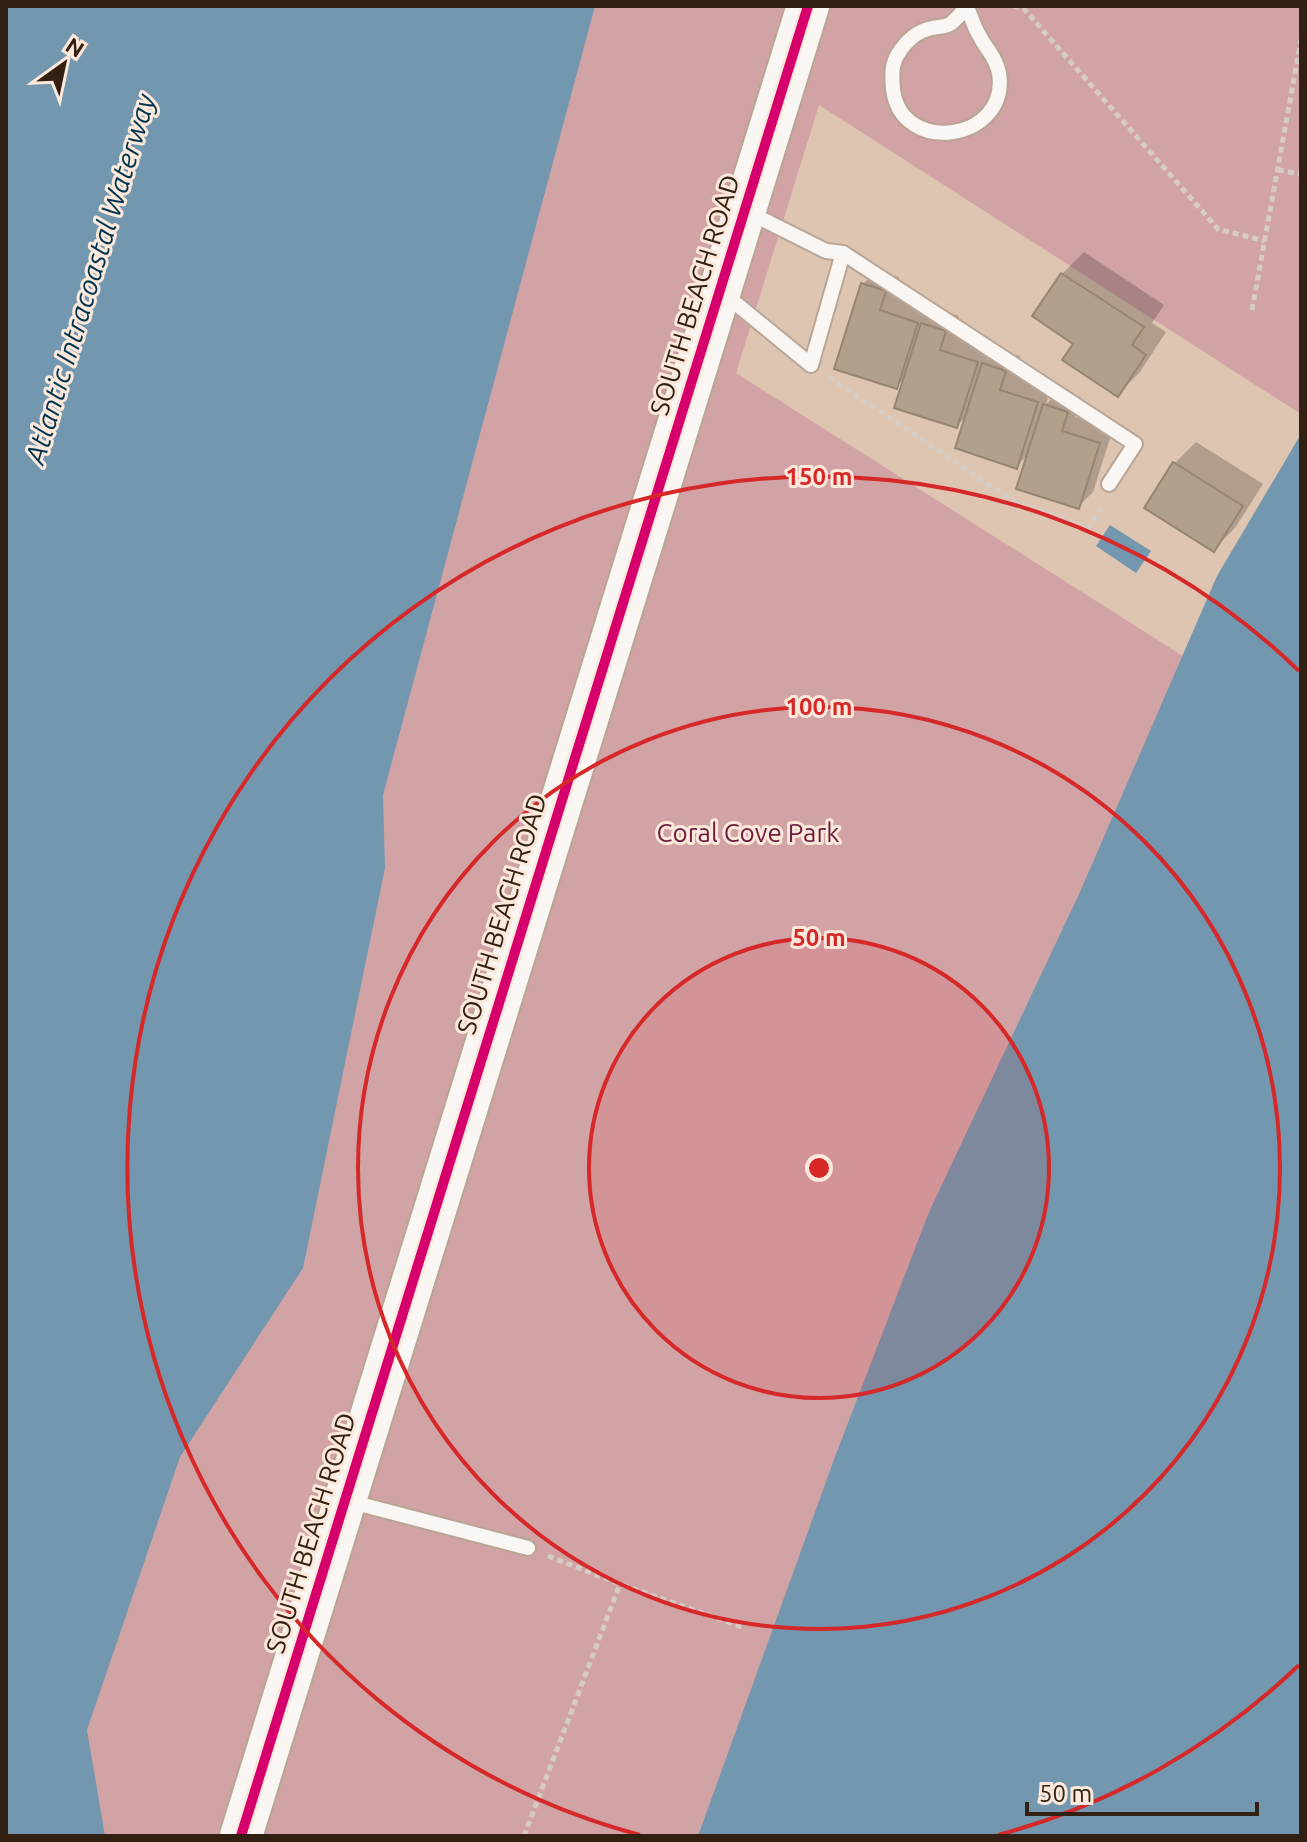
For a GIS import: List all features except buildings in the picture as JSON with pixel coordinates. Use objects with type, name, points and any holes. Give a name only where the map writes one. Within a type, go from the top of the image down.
[{"type":"street","name":"SOUTH BEACH ROAD","points":[[241,1836],[808,6]]},
{"type":"lane","points":[[967,7],[978,35],[994,56],[999,89],[992,107],[979,123],[962,131],[937,133],[919,127],[903,114],[894,98],[891,73],[897,55],[910,38],[927,29],[949,24],[967,7]]},
{"type":"lane","points":[[745,210],[826,251],[843,253],[1135,444],[1109,484]]},
{"type":"lane","points":[[720,291],[811,365],[843,253]]},
{"type":"lane","points":[[344,1500],[528,1548]]},
{"type":"path","points":[[1013,6],[1024,9],[1218,229],[1265,241]]},
{"type":"path","points":[[1252,310],[1301,40]]},
{"type":"path","points":[[1278,170],[1301,174]]},
{"type":"path","points":[[811,365],[1012,500],[1088,528],[1113,489],[1109,484]]},
{"type":"path","points":[[528,1548],[742,1627]]},
{"type":"path","points":[[524,1836],[620,1584]]},
{"type":"green space","name":"Coral Cove Park","points":[[543,6],[1301,6],[1301,414],[819,105],[736,373],[1205,670],[796,1836],[13,1836]]},
{"type":"water","name":"Atlantic Intracoastal Waterway","points":[[6,6],[595,6],[383,795],[385,868],[303,1268],[180,1457],[87,1730],[105,1836],[6,1836]]},
{"type":"water","points":[[1301,434],[1301,1836],[698,1836],[836,1454],[929,1212],[1080,892],[1217,576]]},
{"type":"water","points":[[1110,525],[1151,551],[1136,573],[1096,546]]},
{"type":"cycle path","points":[[241,1836],[808,6]]}]
